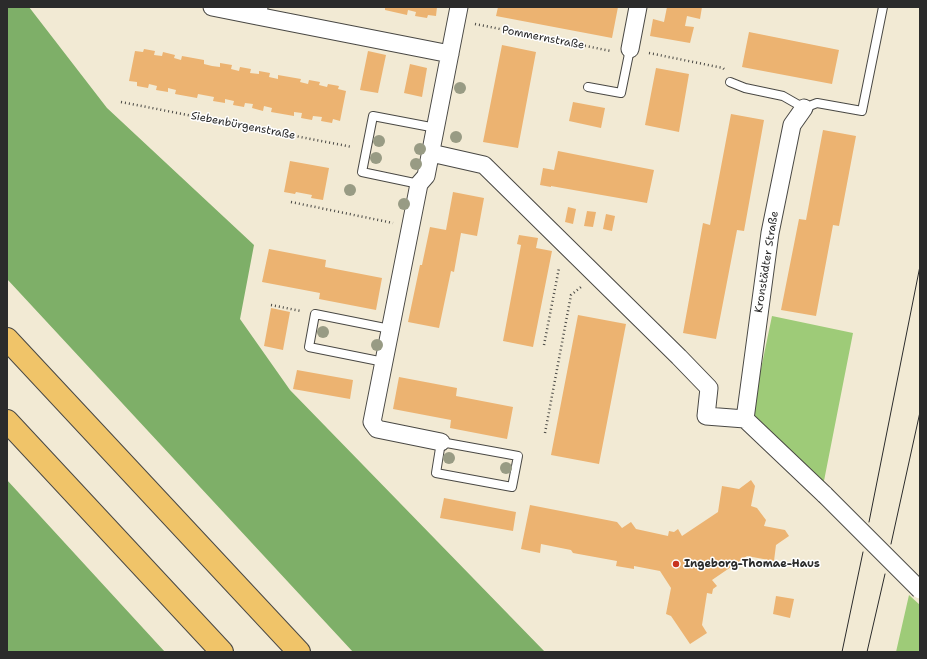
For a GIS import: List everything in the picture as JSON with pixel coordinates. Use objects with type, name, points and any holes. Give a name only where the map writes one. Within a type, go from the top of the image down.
[{"type":"highway","points":[[7,338],[299,652]]},
{"type":"highway","points":[[7,422],[222,652]]},
{"type":"street","points":[[212,7],[258,12],[450,54]]},
{"type":"street","points":[[630,52],[638,7]]},
{"type":"street","points":[[441,442],[376,429],[372,422],[419,184],[426,176],[458,14]]},
{"type":"street","name":"Kronstädter Straße","points":[[745,419],[770,233],[792,125],[804,108]]},
{"type":"street","points":[[430,152],[484,164],[709,388],[706,416],[745,419],[825,495],[920,590]]},
{"type":"lane","points":[[730,82],[745,88],[783,96],[804,108],[817,103],[862,111],[883,7]]},
{"type":"lane","points":[[588,87],[621,94],[630,52]]},
{"type":"lane","points":[[419,184],[362,172],[373,116],[436,128]]},
{"type":"lane","points":[[384,362],[309,347],[315,314],[390,329]]},
{"type":"lane","points":[[441,442],[518,456],[512,487],[436,473],[441,442]]},
{"type":"path","name":"Pommernstraße","points":[[458,14],[630,52],[706,64]]},
{"type":"path","name":"Siebenbürgenstraße","points":[[121,102],[366,150]]},
{"type":"path","points":[[291,202],[411,226]]},
{"type":"path","points":[[544,345],[564,244]]},
{"type":"path","points":[[545,433],[570,295],[596,275]]},
{"type":"path","points":[[272,305],[315,314]]},
{"type":"green space","points":[[7,7],[29,7],[107,108],[254,245],[240,319],[290,390],[545,652],[353,652],[7,279]]},
{"type":"green space","points":[[772,316],[853,333],[823,486],[751,417]]},
{"type":"green space","points":[[7,480],[165,652],[7,652]]},
{"type":"green space","points":[[909,595],[920,605],[920,652],[896,652]]},
{"type":"building","points":[[385,7],[437,7],[436,16],[428,15],[427,18],[415,16],[416,12],[408,10],[407,15],[385,10]]},
{"type":"building","points":[[498,7],[618,7],[612,38],[496,16]]},
{"type":"building","points":[[667,7],[702,7],[700,19],[687,16],[685,26],[694,27],[690,43],[650,36],[653,19],[664,22]]},
{"type":"building","points":[[749,32],[839,50],[832,84],[742,67]]},
{"type":"building","points":[[502,45],[536,52],[518,148],[483,142]]},
{"type":"building","points":[[144,49],[155,51],[154,55],[162,56],[163,52],[175,55],[174,58],[181,60],[182,56],[204,60],[204,64],[212,66],[220,67],[220,63],[232,65],[231,69],[239,71],[240,67],[251,69],[250,73],[259,74],[259,71],[270,73],[269,77],[278,79],[278,75],[301,79],[300,82],[308,84],[309,80],[320,82],[319,85],[327,87],[328,84],[339,86],[338,89],[346,91],[340,121],[333,119],[332,123],[321,121],[322,117],[313,116],[312,120],[301,118],[302,113],[294,112],[294,116],[271,112],[272,108],[264,106],[263,111],[252,108],[253,104],[245,103],[244,107],[233,105],[234,101],[225,99],[225,103],[213,101],[214,97],[198,94],[197,98],[175,94],[176,90],[168,88],[168,92],[156,90],[157,86],[149,84],[148,88],[137,86],[137,82],[129,81],[135,51],[143,52]]},
{"type":"building","points":[[368,51],[386,55],[378,93],[360,90]]},
{"type":"building","points":[[410,64],[427,68],[422,97],[404,93]]},
{"type":"building","points":[[656,68],[689,74],[679,132],[645,125]]},
{"type":"building","points":[[573,102],[605,108],[601,128],[569,121]]},
{"type":"building","points":[[731,114],[764,120],[744,231],[737,230],[716,339],[683,333],[703,223],[710,225]]},
{"type":"building","points":[[823,130],[856,136],[839,226],[833,225],[816,316],[781,310],[799,219],[806,220]]},
{"type":"building","points":[[558,151],[654,170],[647,203],[540,185],[543,168],[554,170]]},
{"type":"building","points":[[290,161],[329,168],[323,200],[311,198],[312,195],[296,192],[295,194],[284,192]]},
{"type":"building","points":[[453,192],[484,198],[477,236],[461,233],[454,272],[451,271],[439,328],[408,322],[430,227],[446,230]]},
{"type":"building","points":[[568,207],[576,209],[573,224],[565,222]]},
{"type":"building","points":[[587,211],[596,212],[593,227],[584,226]]},
{"type":"building","points":[[606,214],[615,216],[612,231],[603,229]]},
{"type":"building","points":[[519,235],[538,238],[536,248],[552,251],[533,347],[503,341],[521,245],[517,244]]},
{"type":"building","points":[[269,249],[326,260],[325,267],[382,278],[376,310],[319,299],[320,293],[262,282]]},
{"type":"building","points":[[271,308],[290,312],[283,350],[264,346]]},
{"type":"building","points":[[578,315],[626,324],[599,464],[551,455]]},
{"type":"building","points":[[297,370],[353,380],[350,399],[293,389]]},
{"type":"building","points":[[399,377],[457,388],[456,396],[513,407],[507,439],[450,428],[451,420],[393,409]]},
{"type":"building","name":"Ingeborg-Thomae-Haus","points":[[751,480],[755,486],[751,506],[757,508],[766,520],[764,526],[785,530],[789,536],[776,545],[774,561],[747,556],[712,580],[717,586],[713,589],[712,594],[707,593],[702,625],[707,633],[690,644],[671,616],[666,614],[671,588],[660,571],[634,566],[634,569],[616,566],[617,561],[573,553],[571,550],[541,544],[540,553],[521,549],[530,505],[617,522],[622,528],[631,522],[636,529],[668,536],[669,531],[674,532],[678,529],[682,536],[718,512],[722,486],[739,489]]},
{"type":"building","points":[[444,498],[516,512],[513,531],[440,518]]},
{"type":"building","points":[[776,596],[794,599],[790,618],[773,614]]},
{"type":"tram line","points":[[869,522],[920,266]]},
{"type":"tram line","points":[[891,544],[920,412]]},
{"type":"tram line","points":[[842,652],[863,552]]},
{"type":"tram line","points":[[867,652],[885,574]]},
{"type":"place","name":"Ingeborg-Thomae-Haus","points":[[676,564]]}]
